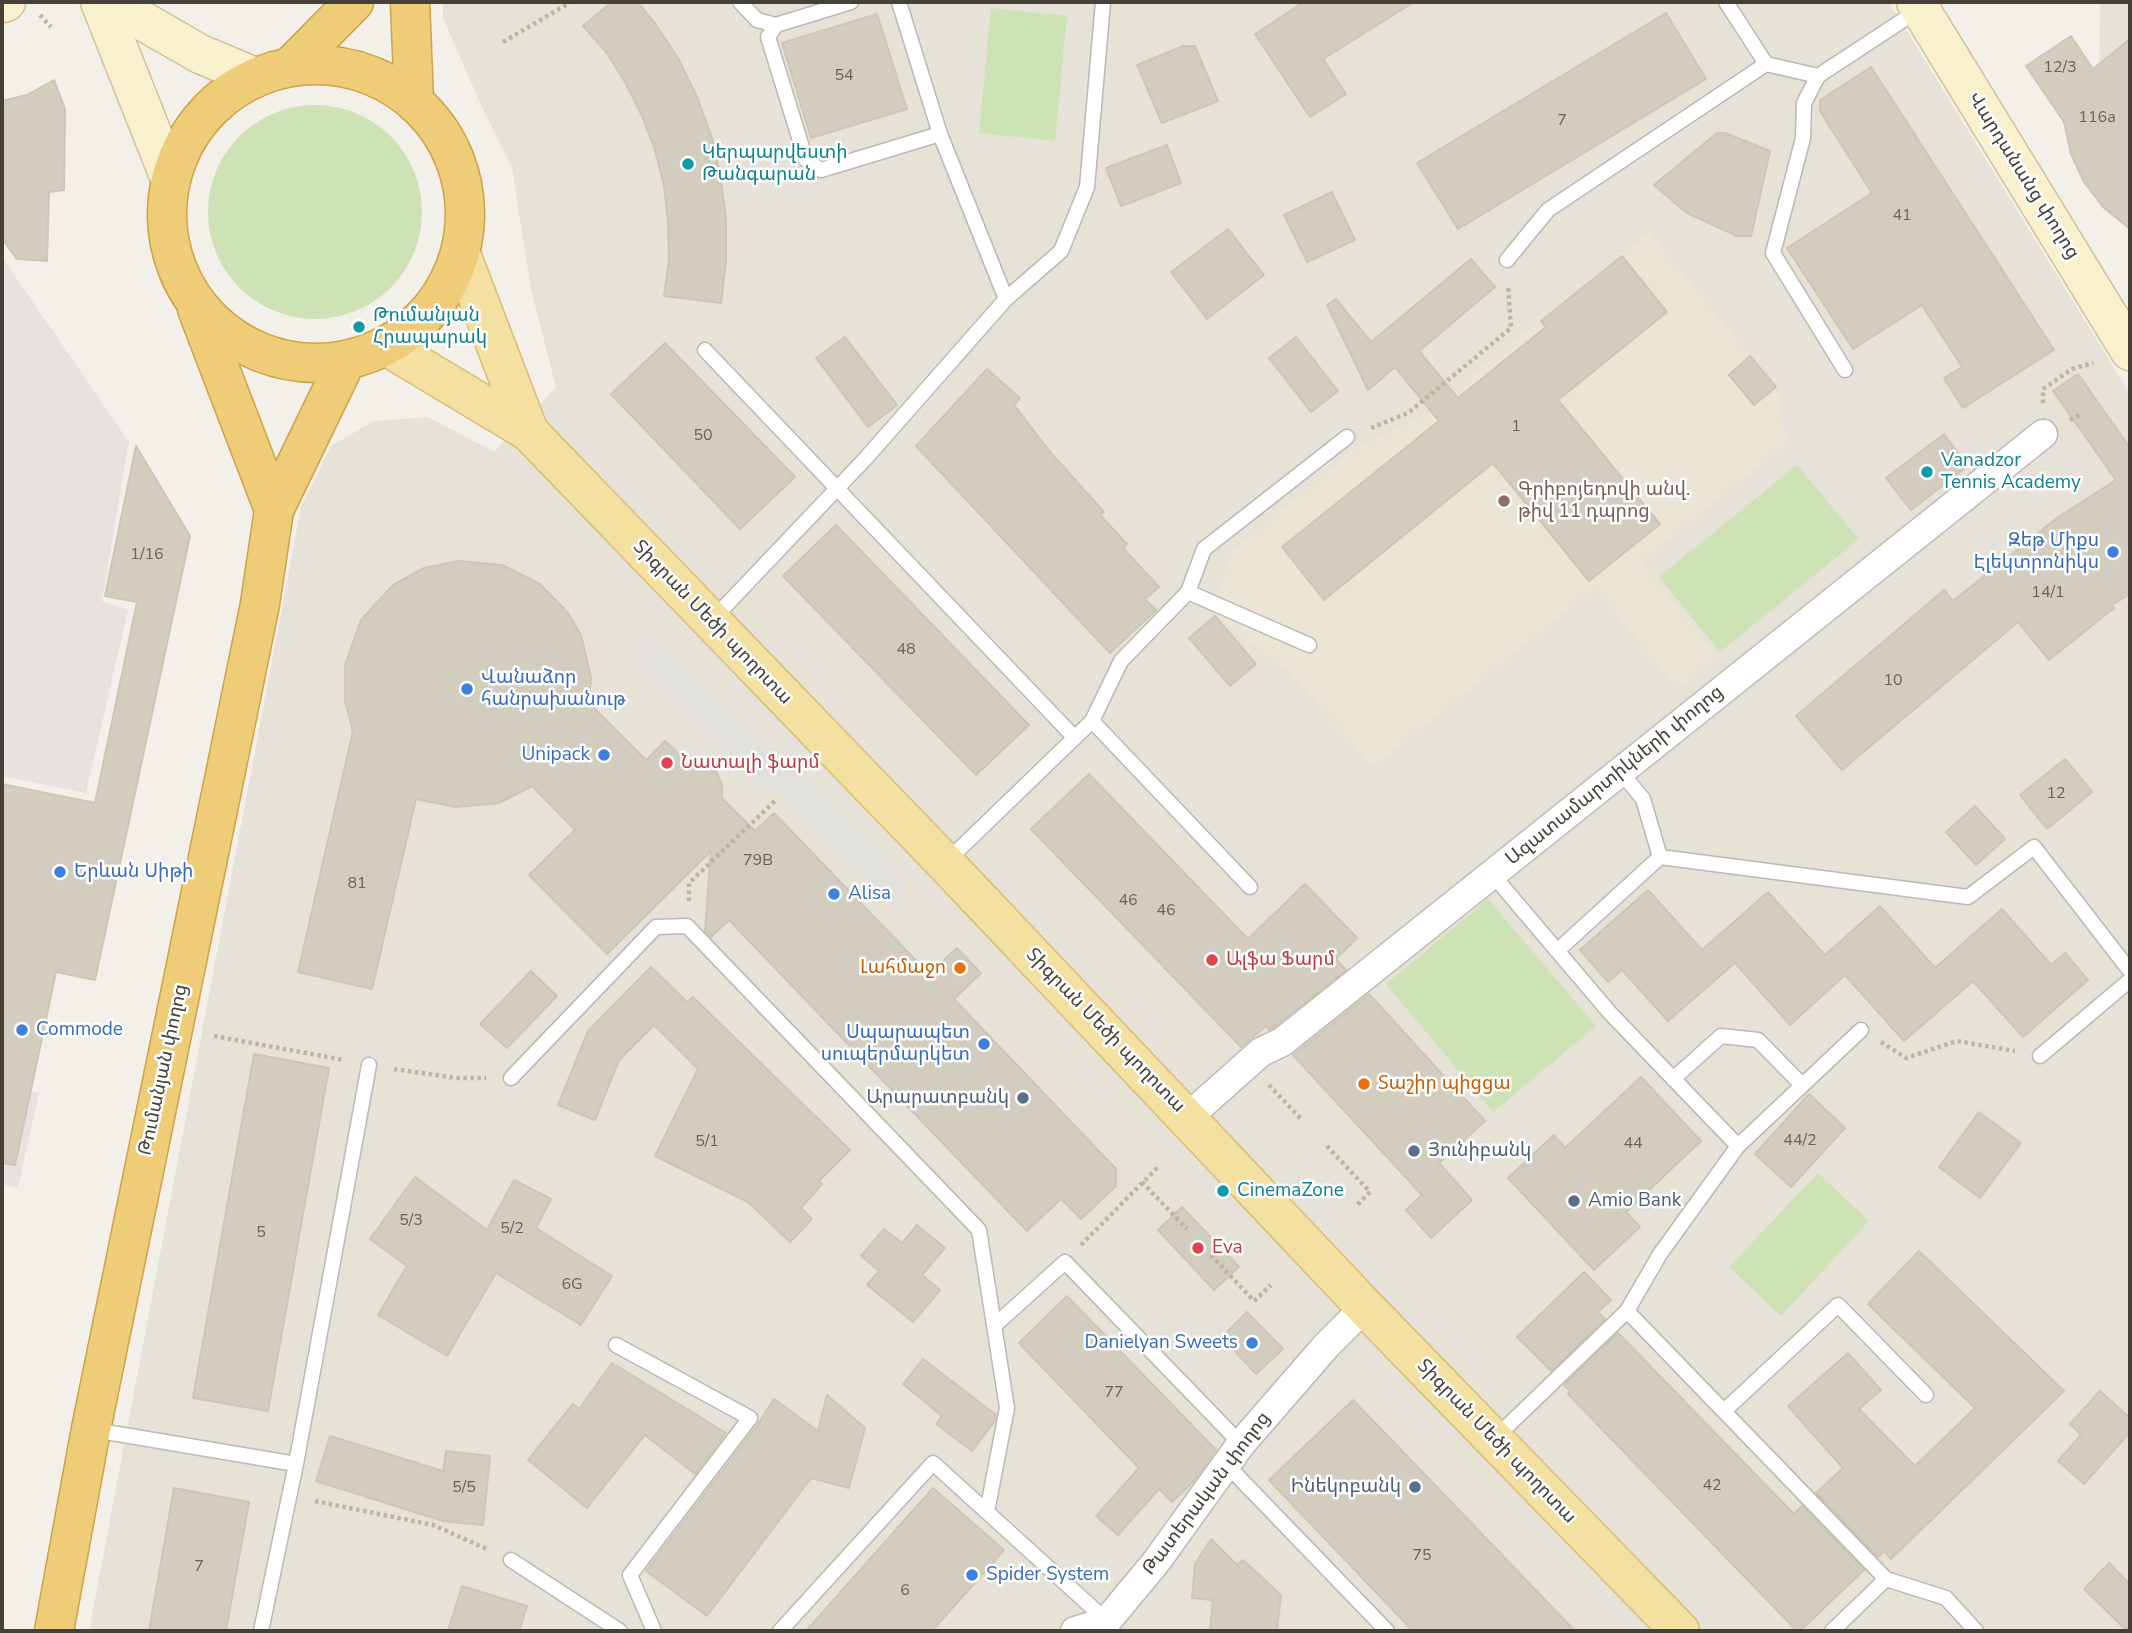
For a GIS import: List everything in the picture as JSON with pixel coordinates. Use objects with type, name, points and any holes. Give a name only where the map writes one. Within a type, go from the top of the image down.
[{"type":"highway","points":[[274,510],[192,298],[173,257],[166,213],[171,181],[173,169],[193,129],[223,96],[273,72],[354,2]]},
{"type":"highway","points":[[410,2],[414,101]]},
{"type":"highway","points":[[192,298],[222,330],[259,352],[302,363],[346,360],[386,346],[421,321],[446,289],[461,254],[466,210],[459,169],[441,132],[414,101],[386,82],[356,70],[324,64],[273,72]]},
{"type":"highway","points":[[274,510],[346,360]]},
{"type":"highway","name":"Թումանյան փողոց","points":[[54,1631],[91,1429],[257,617],[274,510]]},
{"type":"main road","name":"Տիգրան Մեծի պողոտա","points":[[461,254],[529,432]]},
{"type":"main road","name":"Տիգրան Մեծի պողոտա","points":[[386,346],[529,432],[945,863],[1366,1307],[1680,1631]]},
{"type":"street","points":[[100,2],[171,181]]},
{"type":"street","points":[[110,2],[200,54],[273,72]]},
{"type":"street","name":"Վարդանանց փողոց","points":[[1918,5],[2116,356]]},
{"type":"street","name":"Ազատամարտիկների փողոց","points":[[1188,1118],[1261,1052],[1282,1042],[2043,434]]},
{"type":"street","name":"Թատերական փողոց","points":[[1107,1626],[1234,1454],[1327,1345],[1366,1307]]},
{"type":"street","points":[[1075,1631],[1107,1626]]},
{"type":"lane","points":[[740,2],[757,20],[776,24],[851,2]]},
{"type":"lane","points":[[899,2],[940,134],[1006,299]]},
{"type":"lane","points":[[710,621],[836,489],[1006,299],[1061,251],[1087,187],[1103,2]]},
{"type":"lane","points":[[1726,2],[1766,64],[1818,76]]},
{"type":"lane","points":[[1845,370],[1773,253],[1803,138],[1804,103],[1818,76],[1918,5]]},
{"type":"lane","points":[[776,24],[768,37],[806,160],[813,165],[821,170],[940,134]]},
{"type":"lane","points":[[1507,260],[1548,210],[1766,64]]},
{"type":"lane","points":[[705,350],[1074,737]]},
{"type":"lane","points":[[945,863],[1092,721],[1121,662],[1188,592],[1204,549],[1348,437]]},
{"type":"lane","points":[[1188,592],[1309,645]]},
{"type":"lane","points":[[1092,721],[1250,887]]},
{"type":"lane","points":[[1621,772],[1643,799],[1660,857]]},
{"type":"lane","points":[[1557,951],[1660,857],[1968,897],[2034,846],[2130,971]]},
{"type":"lane","points":[[1492,874],[1609,1013],[1738,1146]]},
{"type":"lane","points":[[511,1078],[656,927],[687,926],[979,1230],[1007,1408],[987,1512]]},
{"type":"lane","points":[[2040,1056],[2130,980]]},
{"type":"lane","points":[[1494,1439],[1627,1311],[1660,1254],[1738,1146],[1861,1030]]},
{"type":"lane","points":[[1673,1079],[1721,1036],[1758,1041],[1802,1085]]},
{"type":"lane","points":[[261,1631],[296,1464],[369,1065]]},
{"type":"lane","points":[[994,1326],[1065,1262],[1387,1631]]},
{"type":"lane","points":[[1724,1411],[1839,1305],[1926,1395]]},
{"type":"lane","points":[[1627,1311],[1886,1579],[1946,1598],[1976,1631]]},
{"type":"lane","points":[[616,1345],[750,1418],[630,1575],[654,1631]]},
{"type":"lane","points":[[91,1429],[296,1464]]},
{"type":"lane","points":[[780,1631],[933,1463],[1107,1626]]},
{"type":"lane","points":[[511,1560],[620,1631]]},
{"type":"lane","points":[[1832,1631],[1886,1579]]},
{"type":"path","points":[[503,42],[571,2]]},
{"type":"path","points":[[1348,437],[1408,413],[1511,328],[1507,260]]},
{"type":"path","points":[[2043,434],[2043,389],[2072,369],[2116,356]]},
{"type":"path","points":[[687,926],[690,884],[776,800]]},
{"type":"path","points":[[1861,1030],[1906,1058],[1956,1041],[2040,1056]]},
{"type":"path","points":[[214,1036],[456,1078]]},
{"type":"path","points":[[1267,1083],[1302,1120]]},
{"type":"path","points":[[1326,1146],[1370,1192],[1357,1205]]},
{"type":"path","points":[[1065,1262],[1159,1166]]},
{"type":"path","points":[[1142,1182],[1187,1229]]},
{"type":"path","points":[[1211,1255],[1254,1301],[1271,1285]]},
{"type":"path","points":[[289,1495],[433,1525],[511,1560]]},
{"type":"shaded area","points":[[443,2],[1889,2],[2130,394],[2130,1631],[89,1631],[301,507],[331,446],[374,421],[428,417],[494,452],[556,387],[531,290],[512,168],[443,18]]},
{"type":"shaded area","points":[[2100,2],[2130,2],[2130,109],[2099,61]]},
{"type":"shaded area","name":"Գրիբոյեդովի անվ. թիվ 11 դպրոց","points":[[1649,232],[1776,387],[1788,443],[1641,562],[1718,657],[1678,690],[1595,588],[1374,767],[1291,674],[1215,616],[1214,604],[1232,551],[1353,450],[1416,420]]},
{"type":"shaded area","points":[[2,257],[129,442],[102,601],[128,610],[86,793],[2,776]]},
{"type":"shaded area","points":[[650,634],[771,755],[799,771],[907,884],[894,908],[782,792],[752,776],[636,660]]},
{"type":"shaded area","points":[[2,1085],[39,1093],[18,1188],[2,1184]]},
{"type":"green space","points":[[991,8],[1067,16],[1055,141],[979,133]]},
{"type":"green space","points":[[315,105],[356,113],[374,123],[390,137],[404,153],[414,171],[422,212],[414,253],[404,271],[390,287],[374,301],[356,311],[315,319],[274,311],[256,301],[240,287],[226,271],[216,253],[208,212],[216,171],[226,153],[240,137],[256,123],[274,113]]},
{"type":"green space","points":[[1797,465],[1859,539],[1720,652],[1659,577]]},
{"type":"green space","points":[[1488,899],[1596,1026],[1493,1112],[1386,984]]},
{"type":"green space","points":[[1818,1173],[1869,1221],[1781,1316],[1729,1267]]},
{"type":"building","name":"Կերպարվեստի Թանգարան","points":[[612,2],[638,2],[654,22],[678,58],[697,97],[712,138],[726,220],[726,263],[721,303],[664,296],[669,259],[668,222],[664,185],[655,150],[626,84],[607,53],[583,26]]},
{"type":"building","points":[[1304,2],[1414,2],[1323,59],[1346,94],[1310,117],[1255,34]]},
{"type":"building","points":[[1666,13],[1706,79],[1458,229],[1417,163]]},
{"type":"building","points":[[877,14],[907,109],[811,138],[782,43]]},
{"type":"building","points":[[2071,36],[2093,69],[2130,39],[2130,229],[2103,207],[2084,182],[2071,154],[2064,122],[2026,66]]},
{"type":"building","points":[[1183,46],[1195,46],[1218,101],[1162,123],[1137,65]]},
{"type":"building","points":[[1871,67],[2054,350],[1963,408],[1944,378],[1962,367],[1922,305],[1853,349],[1787,248],[1872,193],[1820,111],[1820,100]]},
{"type":"building","points":[[54,80],[65,109],[64,190],[49,192],[47,261],[17,259],[2,239],[2,101],[27,95]]},
{"type":"building","points":[[1717,133],[1725,133],[1770,151],[1751,236],[1737,236],[1687,213],[1654,185]]},
{"type":"building","points":[[1167,145],[1181,183],[1121,206],[1106,168]]},
{"type":"building","points":[[1332,192],[1355,240],[1307,262],[1284,215]]},
{"type":"building","points":[[1228,229],[1264,275],[1207,319],[1171,272]]},
{"type":"building","points":[[1622,256],[1667,312],[1558,400],[1660,524],[1589,581],[1493,463],[1324,600],[1282,547],[1439,421],[1395,367],[1368,390],[1327,305],[1336,299],[1371,342],[1471,259],[1495,287],[1419,351],[1458,398],[1546,327],[1541,321]]},
{"type":"building","points":[[845,337],[897,405],[868,427],[816,358]]},
{"type":"building","points":[[1296,337],[1338,391],[1311,412],[1269,358]]},
{"type":"building","points":[[665,343],[795,477],[740,529],[611,394]]},
{"type":"building","points":[[1750,356],[1776,387],[1754,405],[1729,375]]},
{"type":"building","points":[[987,369],[1020,398],[1014,405],[1051,453],[1104,512],[1100,515],[1127,544],[1123,548],[1159,587],[1145,599],[1156,610],[1110,653],[916,446]]},
{"type":"building","points":[[2078,374],[2130,448],[2130,594],[2112,605],[2114,608],[2049,660],[2018,622],[1842,770],[1796,716],[1944,590],[1953,601],[2057,518],[2116,480],[2053,391]]},
{"type":"building","name":"Vanadzor Tennis Academy","points":[[1944,434],[1968,466],[1911,510],[1886,478]]},
{"type":"building","points":[[136,446],[190,536],[95,980],[56,972],[15,1165],[2,1163],[2,784],[95,803],[137,602],[105,596]]},
{"type":"building","points":[[836,525],[1029,725],[976,775],[783,576]]},
{"type":"building","points":[[459,561],[502,565],[540,584],[568,613],[581,635],[591,677],[589,703],[646,760],[665,741],[687,762],[706,765],[716,771],[722,785],[722,798],[755,831],[774,813],[929,974],[957,948],[981,973],[954,999],[1116,1169],[1116,1186],[1081,1219],[1061,1199],[1027,1231],[729,920],[711,937],[705,931],[711,851],[607,954],[529,875],[575,830],[532,786],[499,803],[456,807],[416,799],[372,989],[298,972],[353,731],[345,701],[345,665],[361,620],[393,585],[424,568]]},
{"type":"building","points":[[1215,616],[1256,664],[1230,686],[1189,638]]},
{"type":"building","points":[[2065,759],[2092,792],[2047,829],[2020,795]]},
{"type":"building","points":[[1089,774],[1248,939],[1305,884],[1357,938],[1336,959],[1346,970],[1273,1028],[1269,1030],[1266,1026],[1241,1047],[1031,829]]},
{"type":"building","points":[[1975,806],[2005,839],[1976,865],[1946,832]]},
{"type":"building","points":[[1648,890],[1702,950],[1768,892],[1825,955],[1880,906],[1935,968],[2002,909],[2051,965],[2065,953],[2088,980],[2023,1037],[1973,981],[1904,1041],[1845,975],[1790,1025],[1735,963],[1668,1021],[1622,970],[1608,982],[1580,950]]},
{"type":"building","points":[[651,967],[687,1002],[693,997],[850,1150],[819,1181],[822,1184],[801,1208],[812,1219],[790,1242],[748,1202],[655,1156],[698,1069],[654,1025],[619,1060],[595,1120],[558,1105],[588,1031]]},
{"type":"building","points":[[531,971],[557,996],[507,1048],[480,1024]]},
{"type":"building","points":[[1369,994],[1485,1121],[1439,1163],[1472,1200],[1431,1238],[1406,1210],[1422,1195],[1293,1055]]},
{"type":"building","points":[[254,1054],[329,1068],[268,1411],[193,1398]]},
{"type":"building","points":[[1641,1077],[1701,1141],[1626,1212],[1640,1227],[1594,1270],[1508,1178],[1554,1135],[1565,1148]]},
{"type":"building","points":[[1809,1094],[1845,1128],[1791,1187],[1755,1154]]},
{"type":"building","points":[[1979,1112],[2021,1143],[1980,1198],[1939,1167]]},
{"type":"building","points":[[415,1177],[487,1230],[514,1180],[551,1199],[536,1228],[612,1276],[581,1325],[496,1273],[447,1356],[378,1315],[407,1266],[370,1239]]},
{"type":"building","name":"Eva","points":[[1182,1207],[1239,1267],[1214,1290],[1158,1230]]},
{"type":"building","points":[[917,1225],[945,1248],[922,1275],[940,1290],[913,1322],[867,1285],[879,1271],[861,1256],[884,1229],[902,1243]]},
{"type":"building","points":[[1919,1251],[2064,1391],[1891,1559],[1884,1551],[1878,1557],[1816,1493],[1843,1468],[1788,1406],[1848,1353],[1881,1390],[1859,1409],[1915,1466],[1975,1408],[1868,1304]]},
{"type":"building","points":[[1584,1272],[1611,1300],[1598,1312],[1605,1319],[1551,1371],[1517,1337]]},
{"type":"building","points":[[1067,1296],[1216,1450],[1193,1482],[1172,1502],[1159,1489],[1118,1535],[1096,1516],[1139,1468],[1019,1343]]},
{"type":"building","name":"Danielyan Sweets","points":[[1247,1312],[1283,1349],[1256,1374],[1222,1337]]},
{"type":"building","points":[[1618,1333],[1794,1514],[1802,1506],[1864,1570],[1800,1631],[1797,1631],[1568,1394],[1570,1391],[1564,1385]]},
{"type":"building","points":[[923,1359],[996,1415],[995,1421],[972,1451],[936,1424],[942,1416],[903,1384]]},
{"type":"building","points":[[612,1363],[726,1433],[695,1474],[645,1435],[587,1508],[528,1460],[573,1404],[579,1409]]},
{"type":"building","points":[[2100,1391],[2130,1418],[2130,1432],[2084,1484],[2058,1461],[2081,1435],[2070,1424]]},
{"type":"building","points":[[827,1395],[865,1428],[849,1488],[811,1478],[707,1616],[646,1571],[774,1399],[818,1431]]},
{"type":"building","points":[[1353,1400],[1575,1631],[1413,1631],[1269,1480]]},
{"type":"building","points":[[330,1436],[443,1471],[446,1451],[490,1456],[483,1525],[443,1521],[316,1481]]},
{"type":"building","points":[[174,1488],[249,1502],[226,1631],[149,1631]]},
{"type":"building","points":[[933,1488],[1004,1550],[932,1631],[806,1631]]},
{"type":"building","points":[[1211,1539],[1237,1565],[1243,1560],[1281,1595],[1277,1631],[1210,1631],[1213,1600],[1192,1598],[1195,1564]]},
{"type":"building","points":[[2109,1563],[2130,1584],[2130,1631],[2084,1589]]},
{"type":"building","points":[[462,1586],[527,1606],[519,1631],[448,1631]]},
{"type":"place","name":"Կերպարվեստի Թանգարան","points":[[688,164]]},
{"type":"place","name":"Թումանյան Հրապարակ","points":[[359,327]]},
{"type":"place","name":"Vanadzor Tennis Academy","points":[[1927,472]]},
{"type":"place","name":"Գրիբոյեդովի անվ. թիվ 11 դպրոց","points":[[1504,501]]},
{"type":"place","name":"Զեթ Միքս Էլեկտրոնիկս","points":[[2113,552]]},
{"type":"place","name":"Վանաձոր հանրախանութ","points":[[467,689]]},
{"type":"place","name":"Unipack","points":[[604,755]]},
{"type":"place","name":"Նատալի ֆարմ","points":[[667,763]]},
{"type":"place","name":"Երևան Սիթի","points":[[60,872]]},
{"type":"place","name":"Alisa","points":[[834,894]]},
{"type":"place","name":"Ալֆա Ֆարմ","points":[[1212,960]]},
{"type":"place","name":"Լահմաջո","points":[[960,968]]},
{"type":"place","name":"Commode","points":[[22,1030]]},
{"type":"place","name":"Սպարապետ սուպերմարկետ","points":[[984,1044]]},
{"type":"place","name":"Տաշիր պիցցա","points":[[1364,1084]]},
{"type":"place","name":"Արարատբանկ","points":[[1023,1098]]},
{"type":"place","name":"Յունիբանկ","points":[[1414,1151]]},
{"type":"place","name":"CinemaZone","points":[[1223,1191]]},
{"type":"place","name":"Amio Bank","points":[[1574,1201]]},
{"type":"place","name":"Eva","points":[[1198,1248]]},
{"type":"place","name":"Danielyan Sweets","points":[[1252,1343]]},
{"type":"place","name":"Ինեկոբանկ","points":[[1415,1487]]},
{"type":"place","name":"Spider System","points":[[972,1575]]}]
